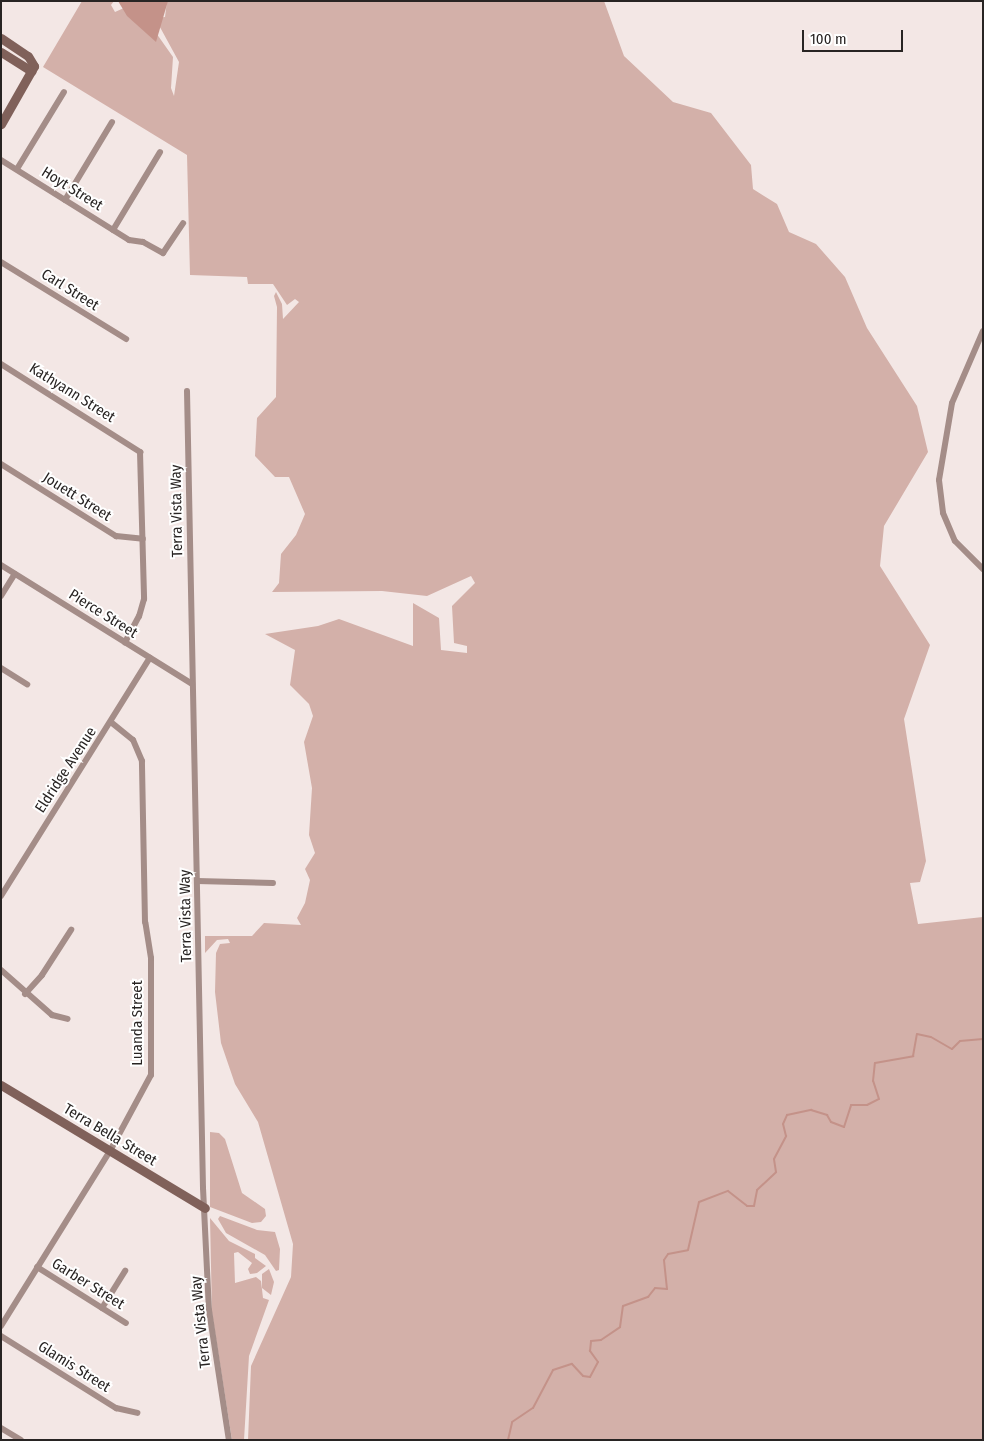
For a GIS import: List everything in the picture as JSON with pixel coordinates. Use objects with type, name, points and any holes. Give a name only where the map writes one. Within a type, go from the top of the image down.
[{"type":"street","points":[[1,38],[30,58],[33,63],[32,71],[1,124]]},
{"type":"street","points":[[1,52],[32,71]]},
{"type":"street","points":[[17,169],[64,92]]},
{"type":"street","points":[[65,200],[112,122]]},
{"type":"street","points":[[113,230],[160,152]]},
{"type":"street","name":"Hoyt Street","points":[[1,160],[129,240],[143,242],[162,253],[183,223]]},
{"type":"street","name":"Carl Street","points":[[1,262],[126,339]]},
{"type":"street","points":[[983,331],[952,403],[939,480],[943,514],[955,541],[983,569]]},
{"type":"street","name":"Kathyann Street","points":[[1,364],[129,443],[140,452],[142,464],[143,539]]},
{"type":"street","name":"Terra Vista Way","points":[[187,391],[192,684],[209,1310],[229,1440]]},
{"type":"street","name":"Jouett Street","points":[[1,464],[116,536],[143,539]]},
{"type":"street","points":[[125,642],[139,616],[144,598],[143,539]]},
{"type":"street","name":"Pierce Street","points":[[1,565],[192,684]]},
{"type":"street","points":[[1,596],[15,574]]},
{"type":"street","name":"Eldridge Avenue","points":[[1,896],[150,658]]},
{"type":"street","points":[[1,668],[27,684]]},
{"type":"street","name":"Luanda Street","points":[[1,1326],[144,1092],[153,1058],[151,958],[144,922],[142,761],[133,740],[111,722]]},
{"type":"street","points":[[197,881],[274,883]]},
{"type":"street","points":[[25,994],[42,975],[71,930]]},
{"type":"street","points":[[1,970],[25,994],[52,1015],[68,1019]]},
{"type":"street","name":"Terra Bella Street","points":[[1,1085],[205,1208]]},
{"type":"street","name":"Garber Street","points":[[37,1267],[126,1323]]},
{"type":"street","points":[[102,1308],[125,1271]]},
{"type":"street","name":"Glamis Street","points":[[1,1336],[116,1408],[137,1413]]},
{"type":"street","points":[[1,1428],[20,1440]]},
{"type":"shaded area","points":[[82,1],[114,1],[111,5],[115,12],[135,3],[173,57],[171,88],[174,96],[179,62],[155,18],[165,17],[167,1],[604,1],[624,56],[673,102],[711,113],[751,165],[753,189],[777,204],[789,232],[816,244],[845,277],[867,328],[917,406],[928,452],[884,526],[880,566],[930,645],[904,719],[926,861],[920,882],[910,883],[918,924],[983,917],[983,1440],[248,1440],[251,1366],[291,1277],[293,1244],[258,1122],[235,1084],[221,1043],[215,992],[216,953],[220,944],[230,943],[228,939],[217,940],[205,953],[205,936],[252,936],[264,923],[301,925],[297,918],[305,903],[310,880],[305,869],[315,853],[309,835],[312,788],[304,742],[313,716],[309,704],[290,685],[295,650],[265,634],[318,626],[339,619],[413,646],[413,603],[439,618],[441,650],[467,653],[467,646],[454,643],[452,606],[475,583],[471,576],[427,596],[382,591],[272,592],[279,583],[281,554],[296,535],[305,514],[289,477],[275,477],[255,456],[257,418],[276,397],[277,307],[274,296],[276,292],[282,304],[283,319],[299,302],[295,299],[287,305],[273,284],[248,284],[247,277],[190,275],[187,155],[43,67]]},
{"type":"shaded area","points":[[118,1],[168,1],[156,42],[127,16]]},
{"type":"shaded area","points":[[210,1132],[219,1133],[225,1139],[242,1193],[265,1209],[266,1216],[261,1222],[252,1223],[210,1207]]},
{"type":"shaded area","points":[[220,1216],[257,1230],[275,1232],[280,1249],[279,1270],[276,1271],[265,1255],[226,1233],[218,1219]]},
{"type":"shaded area","points":[[210,1218],[229,1241],[255,1254],[255,1258],[266,1266],[257,1273],[250,1274],[248,1269],[252,1263],[238,1252],[234,1253],[235,1283],[256,1277],[261,1281],[263,1298],[269,1300],[249,1356],[244,1440],[232,1440],[212,1313]]},
{"type":"shaded area","points":[[269,1269],[274,1282],[271,1295],[262,1288],[262,1274]]},
{"type":"waterway","points":[[508,1440],[512,1422],[533,1408],[553,1370],[572,1364],[583,1376],[590,1377],[598,1362],[590,1351],[591,1341],[601,1340],[620,1327],[623,1306],[648,1297],[655,1288],[667,1289],[664,1260],[668,1254],[688,1250],[699,1202],[728,1191],[747,1206],[754,1206],[757,1190],[776,1172],[774,1159],[786,1136],[783,1124],[787,1115],[811,1110],[827,1115],[831,1122],[844,1127],[851,1105],[867,1105],[879,1099],[873,1081],[875,1063],[913,1056],[917,1034],[931,1037],[952,1049],[960,1041],[983,1039]]}]
